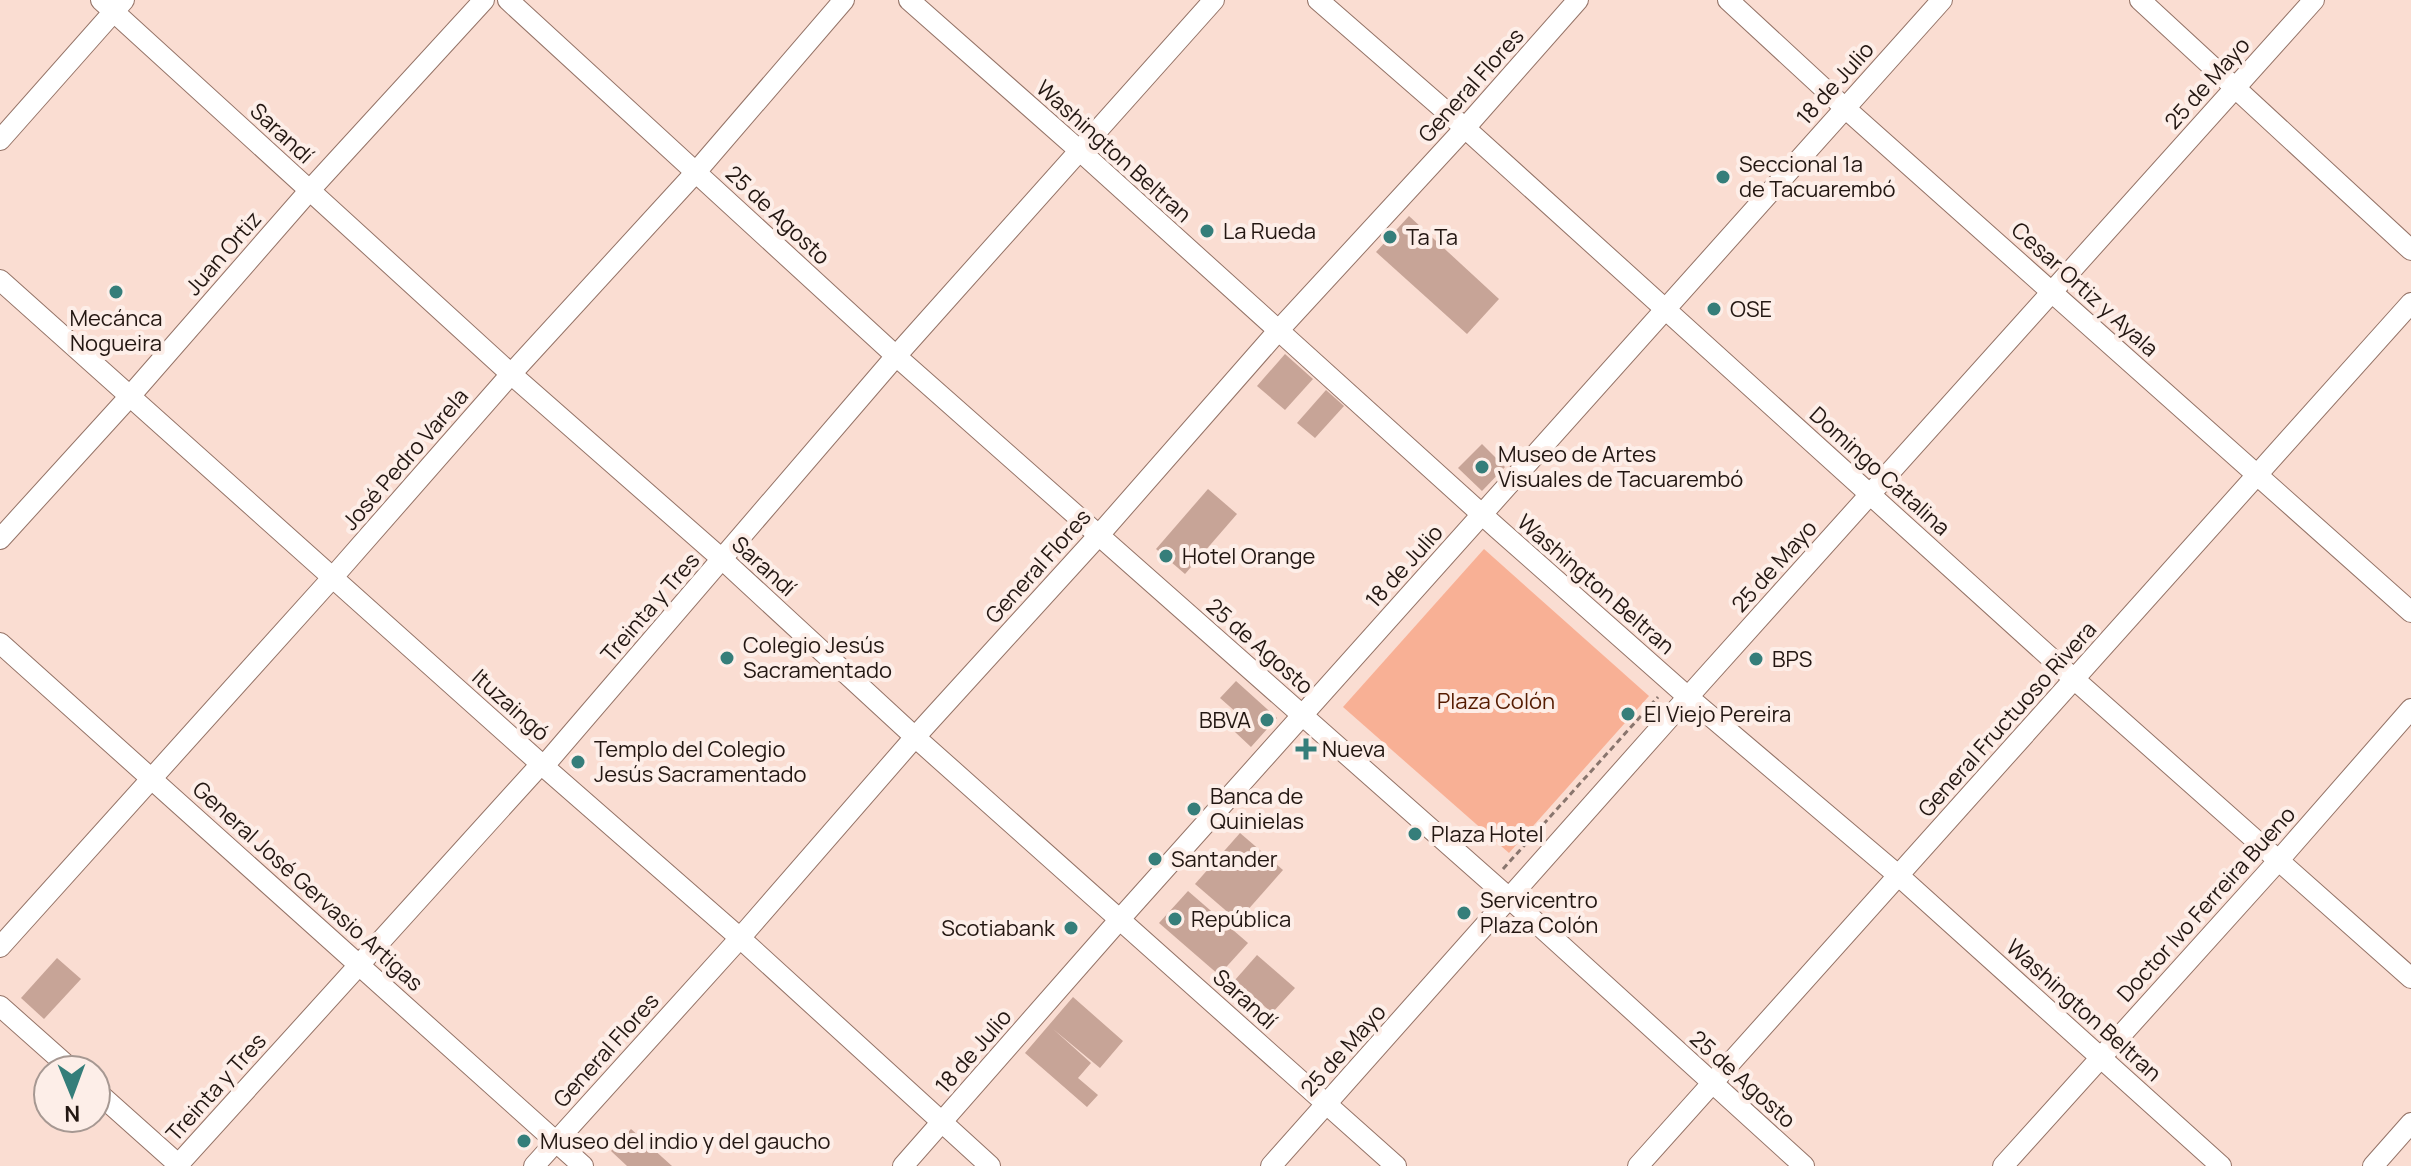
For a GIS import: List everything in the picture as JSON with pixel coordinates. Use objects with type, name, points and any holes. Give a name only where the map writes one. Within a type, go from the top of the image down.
[{"type":"street","name":"Juan Ortiz","points":[[0,539],[309,191],[484,0]]},
{"type":"street","name":"25 de Agosto","points":[[508,0],[896,356],[1509,898],[1804,1166]]},
{"type":"street","name":"José Pedro Varela","points":[[0,947],[511,374],[696,172],[844,0]]},
{"type":"street","name":"Washington Beltran","points":[[909,0],[1080,151],[1277,332],[1688,697],[1899,876],[2221,1166]]},
{"type":"street","name":"Treinta y Tres","points":[[179,1165],[541,764],[549,760],[896,356],[1214,0]]},
{"type":"street","name":"Domingo Catalina","points":[[1318,0],[1465,128],[2074,679],[2411,978]]},
{"type":"street","name":"General Flores","points":[[534,1166],[1277,332],[1578,0]]},
{"type":"street","name":"Cesar Ortiz y Ayala","points":[[1728,0],[2411,612]]},
{"type":"street","name":"18 de Julio","points":[[903,1166],[1942,0]]},
{"type":"street","points":[[2140,0],[2411,250]]},
{"type":"street","name":"25 de Mayo","points":[[1271,1166],[2314,0]]},
{"type":"street","name":"Sarandí","points":[[113,4],[309,191],[511,374],[723,560],[915,737],[1396,1166]]},
{"type":"street","points":[[0,140],[113,4]]},
{"type":"street","name":"Ituzaingó","points":[[0,280],[740,938],[990,1166]]},
{"type":"street","name":"General Fructuoso Rivera","points":[[1638,1166],[2411,303]]},
{"type":"street","name":"General José Gervasio Artigas","points":[[0,643],[583,1166]]},
{"type":"street","name":"Doctor Ivo Ferreira Bueno","points":[[2003,1166],[2411,709]]},
{"type":"street","points":[[0,1006],[54,1054]]},
{"type":"street","points":[[112,1105],[179,1165]]},
{"type":"street","points":[[2373,1166],[2411,1123]]},
{"type":"path","points":[[1504,869],[1658,697]]},
{"type":"green space","name":"Plaza Colón","points":[[1484,549],[1649,696],[1509,853],[1343,707]]},
{"type":"building","points":[[1409,216],[1499,299],[1467,334],[1376,252]]},
{"type":"building","points":[[1285,354],[1313,379],[1285,410],[1257,386]]},
{"type":"building","points":[[1326,390],[1344,406],[1315,438],[1297,423]]},
{"type":"building","name":"Museo de Artes Visuales de Tacuarembó","points":[[1482,444],[1505,467],[1482,491],[1458,468]]},
{"type":"building","points":[[1208,489],[1237,514],[1185,574],[1156,549]]},
{"type":"building","points":[[1236,681],[1277,718],[1251,747],[1235,732],[1246,721],[1220,698]]},
{"type":"building","points":[[1240,833],[1283,870],[1238,921],[1195,884]]},
{"type":"building","points":[[1188,891],[1248,943],[1219,975],[1159,923]]},
{"type":"building","points":[[1257,955],[1295,988],[1272,1013],[1235,980]]},
{"type":"building","points":[[57,958],[81,979],[44,1019],[21,998]]},
{"type":"building","points":[[1073,997],[1123,1041],[1100,1068],[1053,1029],[1091,1063],[1078,1078],[1098,1095],[1087,1107],[1025,1053]]},
{"type":"building","points":[[631,1129],[672,1166],[627,1166],[611,1151]]},
{"type":"place","name":"Seccional 1a de Tacuarembó","points":[[1723,177]]},
{"type":"place","name":"La Rueda","points":[[1207,231]]},
{"type":"place","name":"Ta Ta","points":[[1390,237]]},
{"type":"place","name":"Mecánca Nogueira","points":[[116,292]]},
{"type":"place","name":"OSE","points":[[1714,309]]},
{"type":"place","name":"Museo de Artes Visuales de Tacuarembó","points":[[1482,467]]},
{"type":"place","name":"Hotel Orange","points":[[1166,556]]},
{"type":"place","name":"Colegio Jesús Sacramentado","points":[[727,658]]},
{"type":"place","name":"BPS","points":[[1756,659]]},
{"type":"place","name":"El Viejo Pereira","points":[[1628,714]]},
{"type":"place","name":"BBVA","points":[[1267,720]]},
{"type":"place","name":"Nueva","points":[[1306,749]]},
{"type":"place","name":"Templo del Colegio Jesús Sacramentado","points":[[578,762]]},
{"type":"place","name":"Banca de Quinielas","points":[[1194,809]]},
{"type":"place","name":"Plaza Hotel","points":[[1415,834]]},
{"type":"place","name":"Santander","points":[[1155,859]]},
{"type":"place","name":"Servicentro Plaza Colón","points":[[1464,913]]},
{"type":"place","name":"República","points":[[1175,919]]},
{"type":"place","name":"Scotiabank","points":[[1071,928]]},
{"type":"place","name":"Museo del indio y del gaucho","points":[[524,1141]]}]
